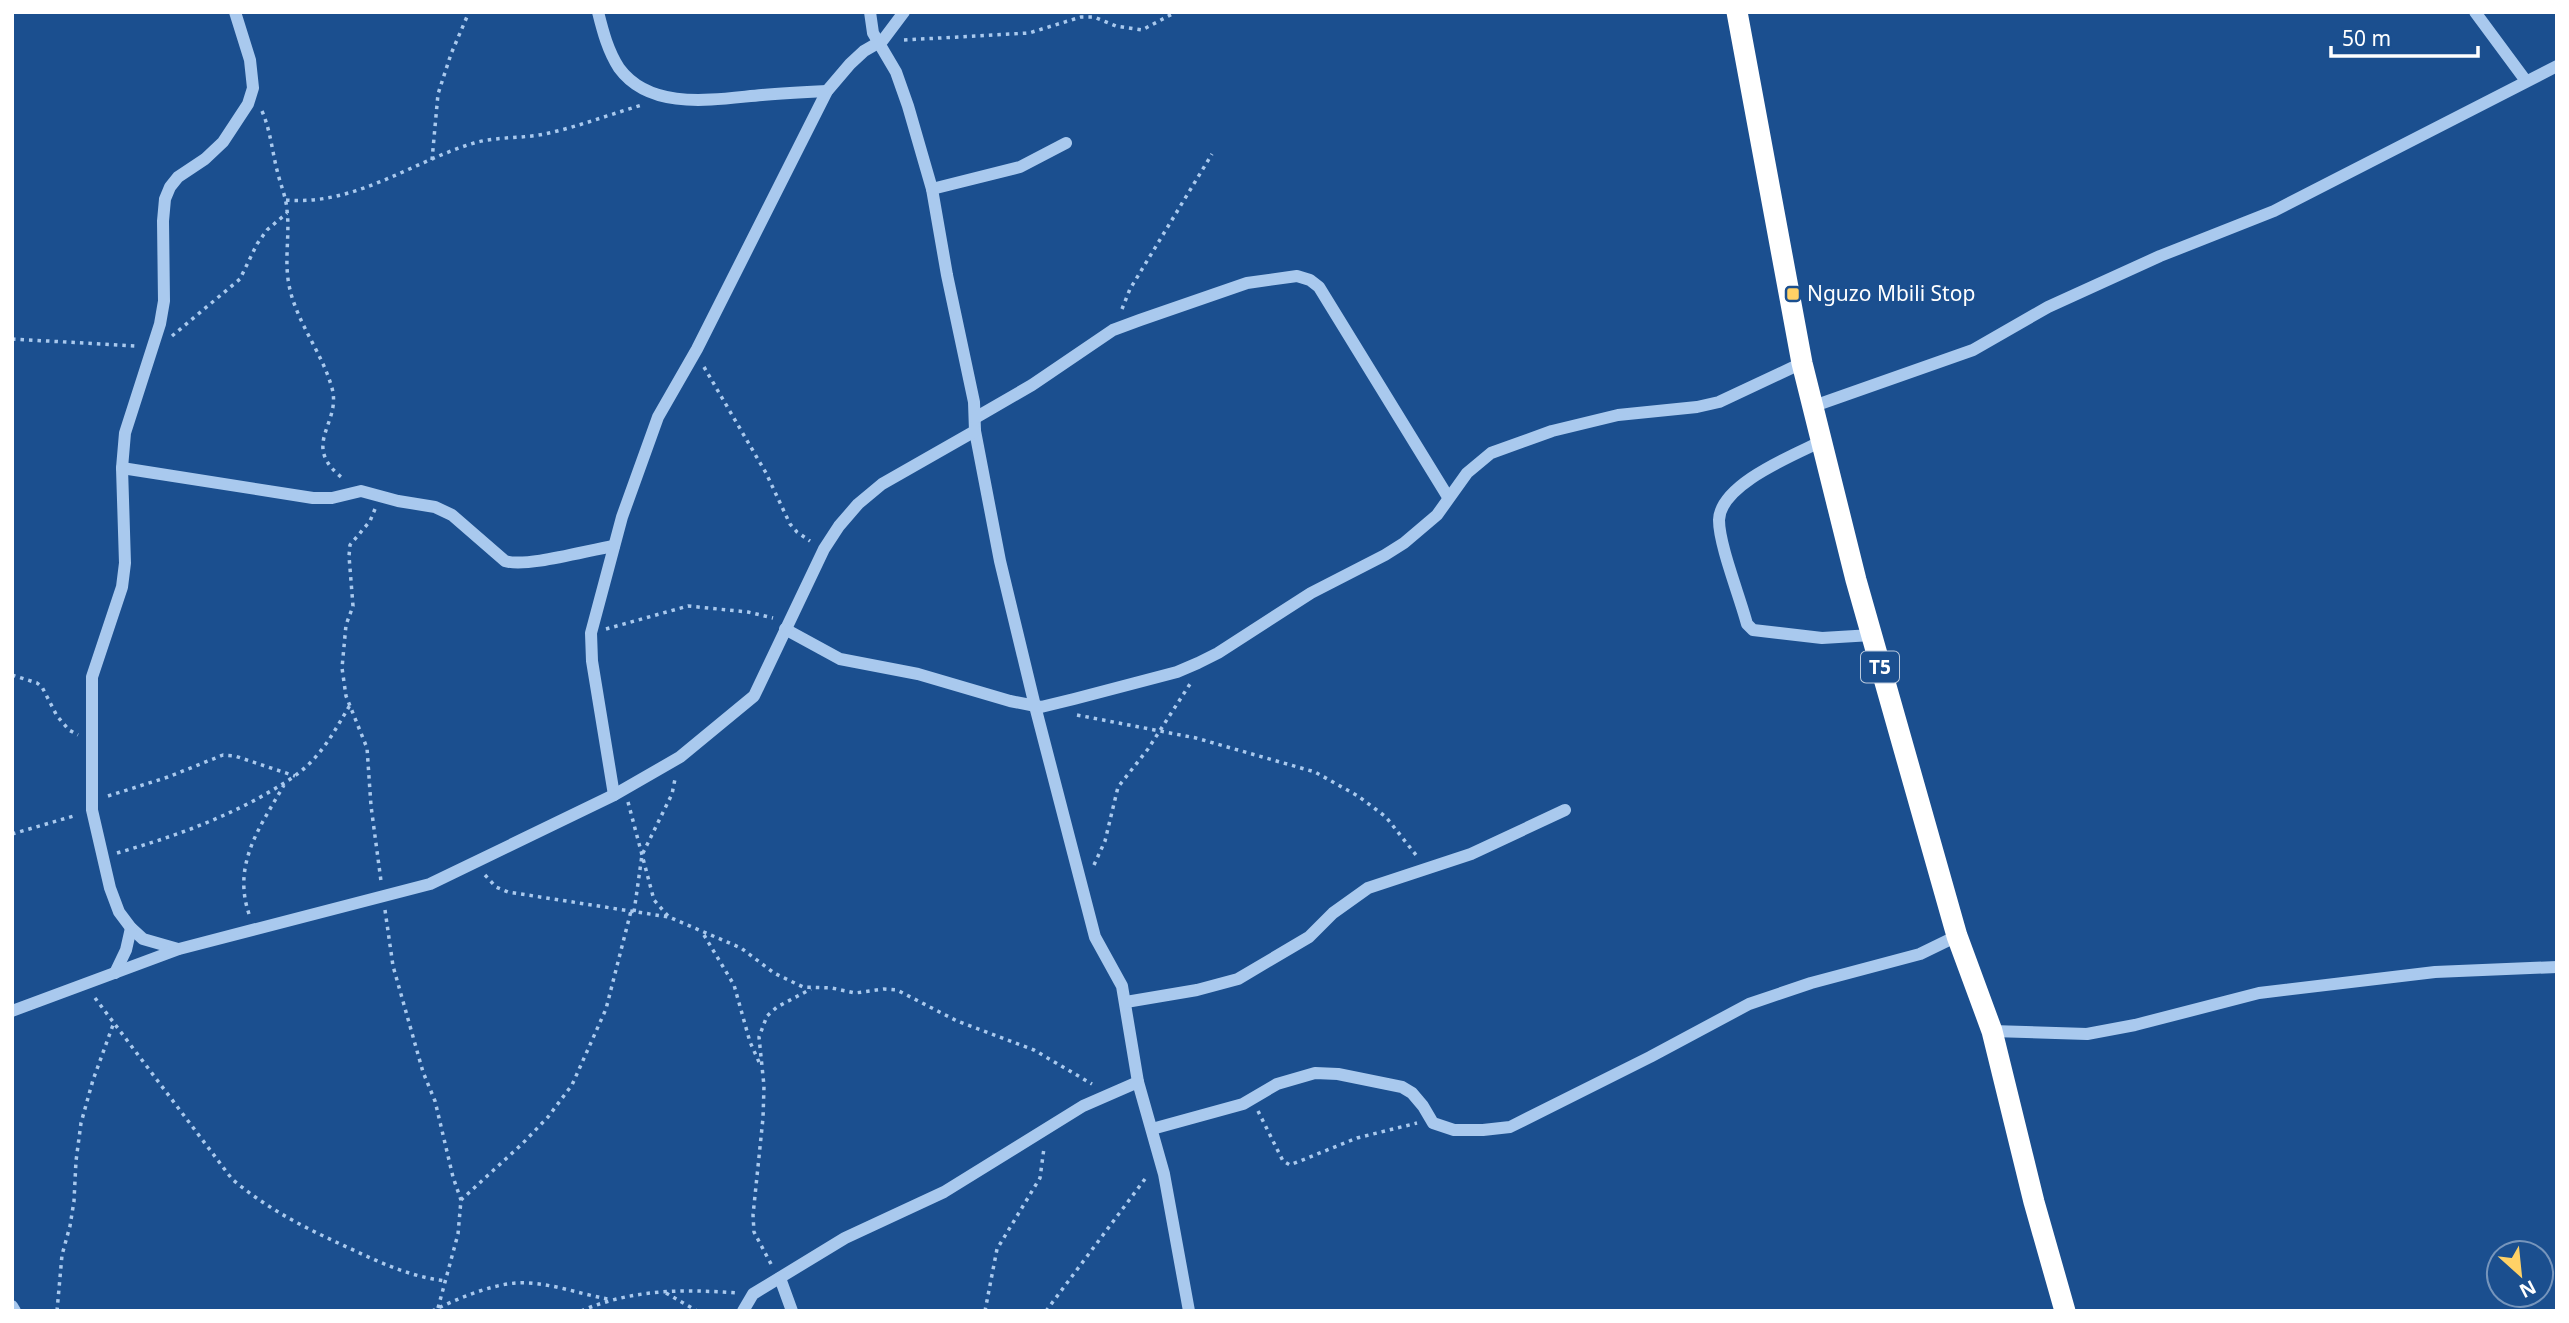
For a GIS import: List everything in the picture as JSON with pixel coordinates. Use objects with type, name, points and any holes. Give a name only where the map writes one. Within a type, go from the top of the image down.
[{"type":"highway","name":"T5","points":[[1737,12],[1802,363],[1871,635],[1957,936],[1992,1031],[2034,1202],[2065,1311]]},
{"type":"street","points":[[179,950],[143,939],[131,928],[119,912],[101,858],[92,806],[92,677],[117,608],[125,563],[122,468],[125,433],[155,345],[164,301],[163,221],[170,187],[178,177],[205,159],[223,142],[248,104],[253,88],[250,60],[235,12]]},
{"type":"street","points":[[598,12],[605,42],[620,69],[637,85],[667,98],[715,100],[827,91]]},
{"type":"street","points":[[870,12],[873,33],[881,42],[896,72],[932,189],[974,402],[975,424],[1000,561],[1095,937],[1122,986],[1138,1082],[1160,1158],[1189,1311]]},
{"type":"street","points":[[619,792],[592,661],[591,633],[614,546],[653,429],[697,349],[827,91],[864,51],[881,42],[904,12]]},
{"type":"street","points":[[2475,12],[2526,81]]},
{"type":"street","points":[[1814,406],[1973,350],[2048,307],[2160,256],[2274,211],[2557,66]]},
{"type":"street","points":[[932,189],[1020,167],[1066,143]]},
{"type":"street","points":[[12,1011],[179,950],[430,884],[619,792],[680,757],[754,696],[824,549],[858,503],[882,484],[1113,330],[1247,283],[1297,276],[1310,279],[1328,300],[1448,496]]},
{"type":"street","points":[[787,625],[841,659],[918,674],[1038,707],[1151,679],[1218,653],[1311,593],[1404,543],[1437,514],[1467,472],[1491,453],[1552,431],[1618,415],[1697,407],[1719,402],[1802,363]]},
{"type":"street","points":[[1822,441],[1756,474],[1725,502],[1719,518],[1721,535],[1747,624],[1754,630],[1822,638],[1871,635]]},
{"type":"street","points":[[122,468],[313,498],[331,498],[361,491],[435,507],[452,515],[505,561],[514,564],[614,546]]},
{"type":"street","points":[[1126,1002],[1197,990],[1238,979],[1310,936],[1354,896],[1381,882],[1471,854],[1565,810]]},
{"type":"street","points":[[115,973],[126,950],[131,928]]},
{"type":"street","points":[[1152,1129],[1251,1100],[1277,1084],[1315,1073],[1338,1074],[1402,1087],[1412,1093],[1433,1123],[1454,1130],[1510,1127],[1749,1004],[1811,983],[1920,954],[1957,936]]},
{"type":"street","points":[[1992,1031],[2087,1034],[2135,1025],[2259,993],[2435,972],[2557,967]]},
{"type":"street","points":[[743,1311],[753,1294],[845,1238],[944,1192],[1083,1106],[1138,1082]]},
{"type":"street","points":[[780,1278],[792,1311]]},
{"type":"path","points":[[432,160],[438,94],[450,54],[469,12]]},
{"type":"path","points":[[881,42],[1029,33],[1082,17],[1094,17],[1135,30],[1149,27],[1176,12]]},
{"type":"path","points":[[253,88],[271,134],[277,172],[286,200],[289,285],[300,319],[332,387],[334,400],[322,445],[330,465],[339,476],[361,491]]},
{"type":"path","points":[[286,200],[305,201],[347,193],[387,180],[476,142],[549,133],[667,98]]},
{"type":"path","points":[[1113,330],[1130,289],[1212,155]]},
{"type":"path","points":[[12,339],[121,347],[155,345],[173,335],[240,279],[267,230],[288,213]]},
{"type":"path","points":[[697,349],[709,377],[723,395],[766,473],[790,524],[797,532],[824,549]]},
{"type":"path","points":[[380,497],[369,521],[350,545],[353,606],[346,625],[342,667],[349,705],[367,748],[371,806],[393,966],[423,1072],[435,1101],[461,1200],[458,1234],[438,1308]]},
{"type":"path","points":[[591,633],[688,606],[748,612],[787,625]]},
{"type":"path","points":[[1081,884],[1097,860],[1105,841],[1118,787],[1182,699],[1198,663]]},
{"type":"path","points":[[12,675],[42,687],[57,716],[69,730],[92,743]]},
{"type":"path","points":[[101,858],[175,836],[231,813],[285,783],[324,747],[349,705]]},
{"type":"path","points":[[1038,707],[1196,738],[1315,772],[1335,782],[1386,817],[1426,869]]},
{"type":"path","points":[[12,834],[223,755],[235,756],[295,776]]},
{"type":"path","points":[[461,1200],[522,1144],[548,1117],[572,1085],[606,1009],[633,912],[642,855],[672,794],[680,757]]},
{"type":"path","points":[[255,930],[247,910],[242,883],[245,862],[254,837],[285,783]]},
{"type":"path","points":[[619,792],[642,855],[654,900],[669,917]]},
{"type":"path","points":[[477,862],[496,887],[509,892],[669,917],[741,948],[774,973],[793,983],[855,993],[897,990],[957,1021],[1034,1050],[1109,1094]]},
{"type":"path","points":[[703,933],[734,985],[750,1042],[761,1065]]},
{"type":"path","points":[[85,984],[113,1025],[232,1179],[246,1191],[297,1224],[392,1268],[423,1278],[446,1281]]},
{"type":"path","points":[[780,1278],[754,1232],[753,1215],[764,1086],[758,1037],[767,1016],[777,1007],[813,988]]},
{"type":"path","points":[[57,1311],[62,1255],[74,1201],[75,1161],[81,1123],[113,1025]]},
{"type":"path","points":[[1251,1100],[1283,1161],[1290,1165],[1357,1138],[1415,1124],[1433,1123]]},
{"type":"path","points":[[985,1311],[998,1249],[1040,1178],[1047,1127]]},
{"type":"path","points":[[1046,1311],[1160,1158]]},
{"type":"path","points":[[432,1311],[469,1296],[515,1283],[608,1300]]},
{"type":"path","points":[[581,1311],[608,1300],[644,1292],[692,1290],[753,1294]]},
{"type":"path","points":[[664,1292],[697,1311]]},
{"type":"place","name":"Nguzo Mbili Stop","points":[[1793,294]]}]
